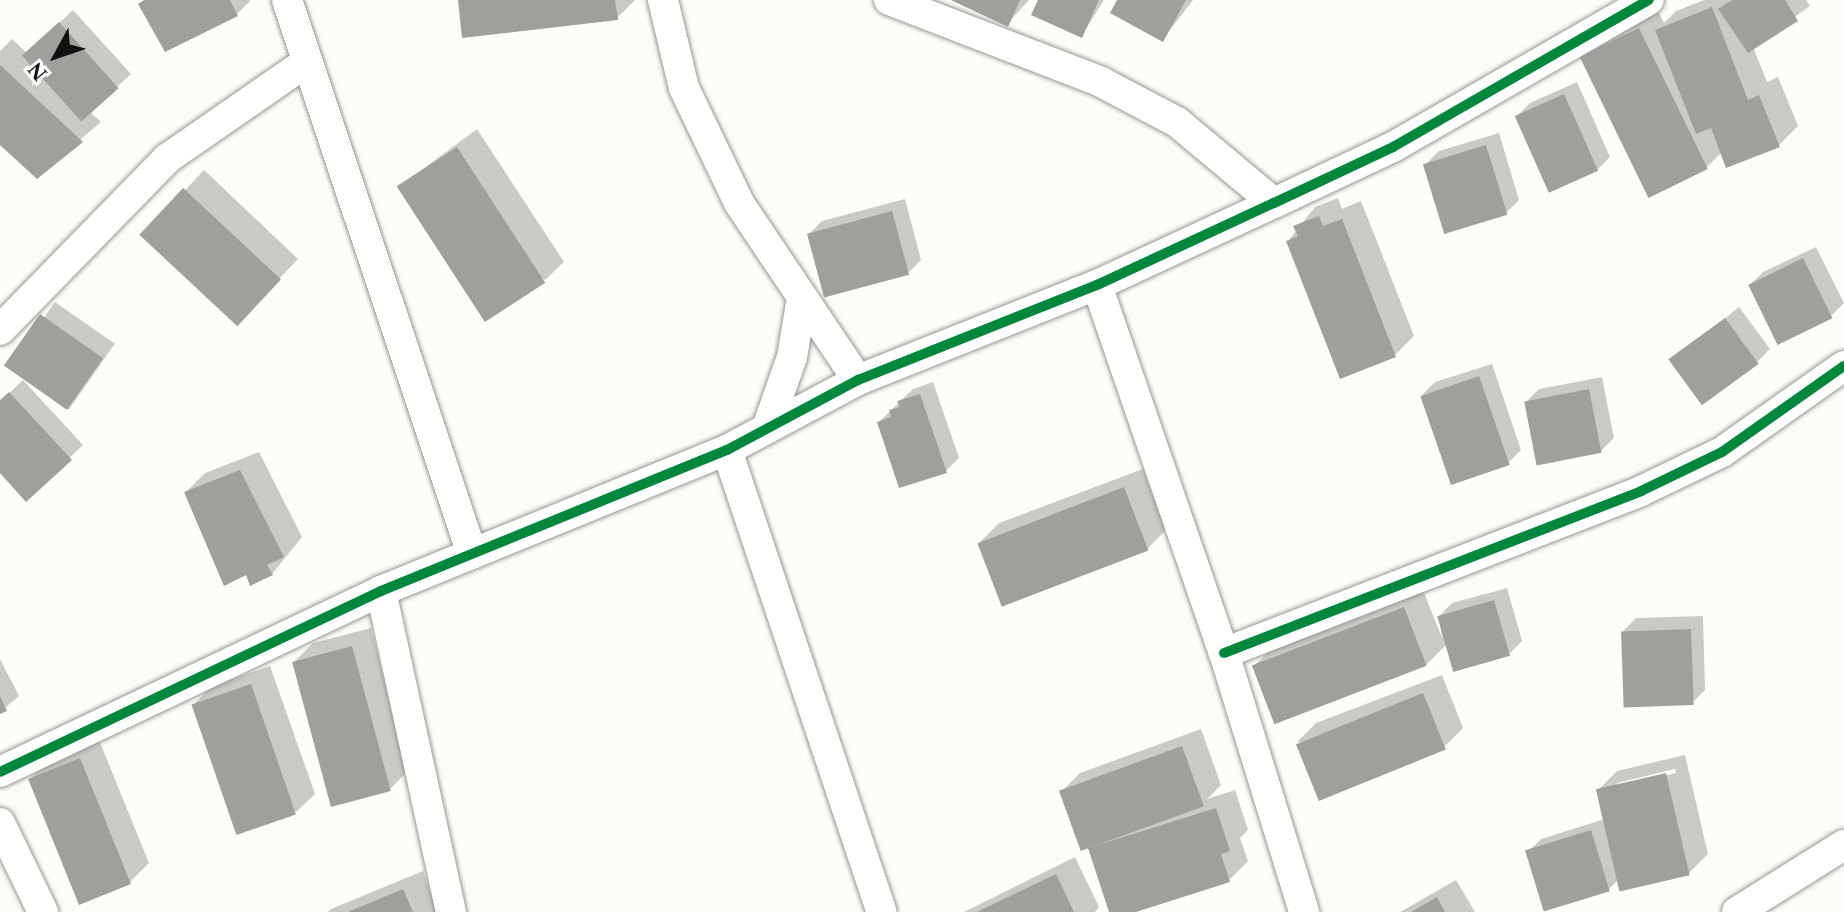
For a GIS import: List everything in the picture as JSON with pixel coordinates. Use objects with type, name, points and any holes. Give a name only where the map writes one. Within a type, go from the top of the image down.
[{"type":"street","points":[[287,0],[304,64],[472,554]]},
{"type":"street","points":[[663,0],[684,88],[739,203],[858,380]]},
{"type":"street","points":[[889,0],[1101,82],[1177,122],[1274,203]]},
{"type":"street","points":[[0,772],[381,591],[727,450],[858,380],[1097,285],[1274,203],[1393,147],[1649,0]]},
{"type":"street","points":[[0,330],[168,158],[304,64]]},
{"type":"street","points":[[1097,285],[1224,653],[1304,912]]},
{"type":"street","points":[[767,428],[792,357],[802,298]]},
{"type":"street","points":[[1224,653],[1641,491],[1722,452],[1844,366]]},
{"type":"street","points":[[727,450],[882,912]]},
{"type":"street","points":[[381,591],[451,912]]},
{"type":"street","points":[[0,823],[43,912]]},
{"type":"street","points":[[1737,912],[1844,845]]},
{"type":"building","points":[[144,0],[230,0],[238,16],[165,52],[138,4]]},
{"type":"building","points":[[458,0],[615,0],[618,20],[462,38]]},
{"type":"building","points":[[951,0],[1020,0],[1008,27]]},
{"type":"building","points":[[1038,0],[1099,0],[1082,38],[1031,15]]},
{"type":"building","points":[[1117,0],[1186,0],[1163,42],[1110,13]]},
{"type":"building","points":[[1732,0],[1785,0],[1798,21],[1748,53],[1718,9]]},
{"type":"building","points":[[1712,7],[1748,100],[1759,95],[1780,147],[1726,168],[1711,128],[1696,134],[1655,30]]},
{"type":"building","points":[[59,22],[119,88],[81,122],[22,55]]},
{"type":"building","points":[[1639,28],[1708,169],[1649,198],[1580,57]]},
{"type":"building","points":[[0,65],[83,142],[37,179],[0,145]]},
{"type":"building","points":[[1564,94],[1598,171],[1549,193],[1515,116]]},
{"type":"building","points":[[1486,145],[1507,215],[1444,234],[1423,164]]},
{"type":"building","points":[[457,147],[545,283],[485,322],[397,186]]},
{"type":"building","points":[[183,188],[281,279],[237,326],[139,235]]},
{"type":"building","points":[[892,211],[909,275],[824,298],[807,234]]},
{"type":"building","points":[[1319,216],[1323,226],[1342,219],[1396,357],[1340,379],[1286,241],[1298,236],[1293,226]]},
{"type":"building","points":[[1803,258],[1832,318],[1778,345],[1748,285]]},
{"type":"building","points":[[40,314],[103,358],[67,410],[4,366]]},
{"type":"building","points":[[1725,318],[1759,364],[1702,405],[1668,359]]},
{"type":"building","points":[[1479,376],[1510,465],[1451,485],[1420,396]]},
{"type":"building","points":[[1589,389],[1601,453],[1537,465],[1524,402]]},
{"type":"building","points":[[9,392],[72,460],[26,502],[0,473],[0,400]]},
{"type":"building","points":[[920,394],[947,473],[899,488],[877,422],[891,417],[889,410],[900,407],[897,401]]},
{"type":"building","points":[[240,470],[284,557],[267,565],[273,575],[250,586],[246,575],[224,586],[184,492]]},
{"type":"building","points":[[1124,487],[1148,550],[1002,607],[977,543]]},
{"type":"building","points":[[1494,600],[1510,656],[1453,672],[1437,616]]},
{"type":"building","points":[[1404,607],[1427,666],[1274,724],[1252,665]]},
{"type":"building","points":[[1691,629],[1694,705],[1624,707],[1621,631]]},
{"type":"building","points":[[352,646],[391,791],[331,807],[292,662]]},
{"type":"building","points":[[251,684],[296,814],[236,835],[191,705]]},
{"type":"building","points":[[1423,693],[1446,750],[1319,801],[1296,744]]},
{"type":"building","points":[[0,696],[7,711],[0,714]]},
{"type":"building","points":[[1182,746],[1204,806],[1081,851],[1059,791]]},
{"type":"building","points":[[80,758],[131,884],[79,905],[28,779]]},
{"type":"building","points":[[1666,773],[1690,875],[1619,892],[1596,789]]},
{"type":"building","points":[[1216,808],[1230,851],[1221,854],[1230,882],[1136,912],[1109,912],[1088,848]]},
{"type":"building","points":[[1591,830],[1610,891],[1544,911],[1525,850]]},
{"type":"building","points":[[1056,874],[1074,912],[977,912]]},
{"type":"building","points":[[403,889],[413,912],[348,912]]},
{"type":"building","points":[[1437,897],[1445,912],[1411,912]]},
{"type":"cycle path","points":[[0,772],[381,591],[727,450],[858,380],[1097,285],[1274,203],[1393,147],[1649,0]]},
{"type":"cycle path","points":[[1224,653],[1641,491],[1722,452],[1844,366]]}]
